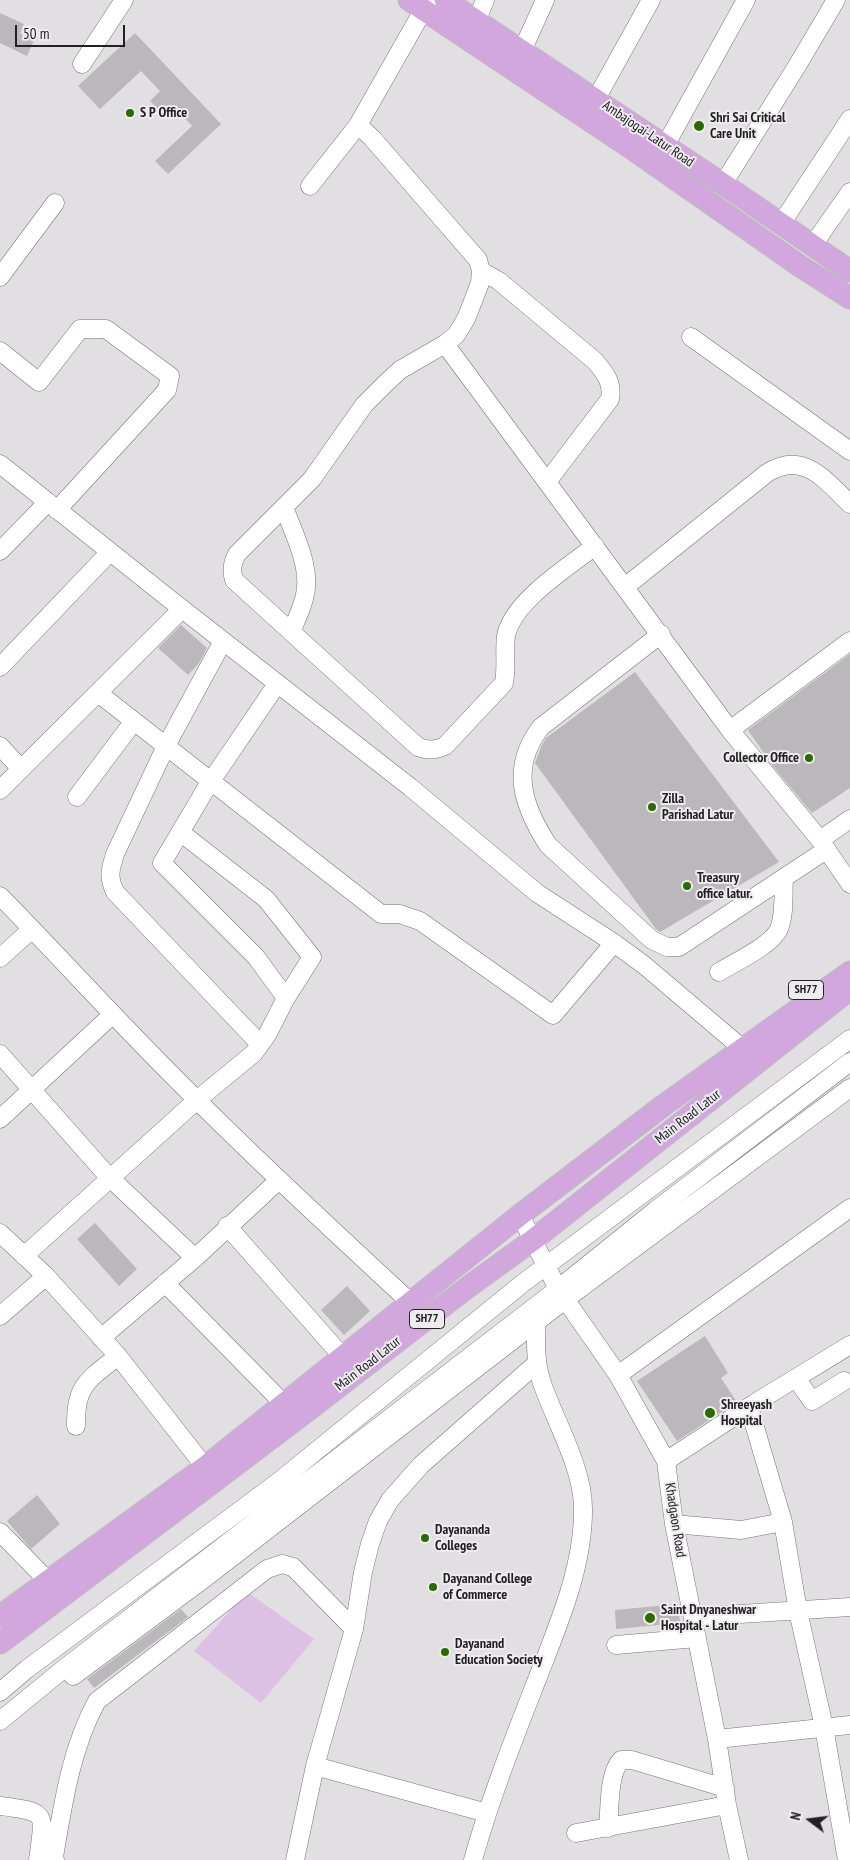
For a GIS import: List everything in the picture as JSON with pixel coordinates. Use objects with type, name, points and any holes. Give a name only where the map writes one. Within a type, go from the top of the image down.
[{"type":"main road","name":"Ambajogai-Latur Road","points":[[445,0],[596,99],[850,271]]},
{"type":"main road","points":[[421,3],[800,266],[850,298]]},
{"type":"main road","name":"SH77","points":[[776,1036],[804,992],[850,957]]},
{"type":"main road","name":"Main Road Latur","points":[[0,1643],[284,1429],[468,1287],[533,1240],[850,972]]},
{"type":"main road","name":"Main Road Latur","points":[[0,1616],[205,1466],[520,1215],[664,1105],[743,1049],[776,1036],[850,990]]},
{"type":"main road","name":"SH77","points":[[776,1036],[820,1027],[850,1005]]},
{"type":"street","points":[[82,64],[124,0]]},
{"type":"street","points":[[476,22],[486,0]]},
{"type":"street","points":[[522,52],[545,0]]},
{"type":"street","points":[[596,99],[651,0]]},
{"type":"street","points":[[664,146],[746,0]]},
{"type":"street","points":[[723,184],[836,0]]},
{"type":"street","points":[[310,186],[358,125],[421,3]]},
{"type":"street","points":[[781,224],[850,119]]},
{"type":"street","points":[[358,125],[372,138],[478,260],[481,271],[480,283],[466,319],[456,335],[445,344],[400,370],[364,405],[312,479],[237,554],[233,563],[232,572],[234,580],[418,748],[435,750],[445,746],[504,683],[506,636],[516,613],[529,598],[595,546]]},
{"type":"street","points":[[813,246],[850,192]]},
{"type":"street","points":[[0,277],[55,204]]},
{"type":"street","points":[[481,271],[498,281],[595,360],[607,374],[612,389],[610,399],[547,482]]},
{"type":"street","points":[[0,351],[39,382],[80,329],[106,329],[170,376],[167,390],[52,506],[0,551]]},
{"type":"street","points":[[692,337],[850,451]]},
{"type":"street","points":[[445,344],[661,634],[730,730],[823,845],[850,884]]},
{"type":"street","points":[[0,464],[410,787],[536,893],[614,943],[644,965],[743,1049]]},
{"type":"street","points":[[625,587],[777,466],[799,464],[814,472],[850,504]]},
{"type":"street","points":[[284,507],[303,559],[306,580],[305,598],[292,632]]},
{"type":"street","points":[[0,667],[110,552]]},
{"type":"street","points":[[0,790],[182,609]]},
{"type":"street","points":[[661,634],[541,727],[534,737],[524,758],[522,781],[528,806],[536,825],[548,845],[652,940],[667,947],[679,947],[784,878],[850,819]]},
{"type":"street","points":[[223,641],[166,746],[115,854],[110,881],[115,892],[260,1044]]},
{"type":"street","points":[[730,730],[850,641]]},
{"type":"street","points":[[277,684],[211,781],[162,863],[256,957],[286,998]]},
{"type":"street","points":[[98,693],[382,914],[400,914],[420,921],[553,1015],[614,943]]},
{"type":"street","points":[[77,797],[134,721]]},
{"type":"street","points":[[0,746],[21,769]]},
{"type":"street","points":[[24,1256],[197,1100],[254,1053],[312,957],[266,899],[180,832]]},
{"type":"street","points":[[719,972],[771,940],[779,928],[782,916],[784,878]]},
{"type":"street","points":[[0,896],[112,1015],[197,1100],[279,1180],[410,1302]]},
{"type":"street","points":[[0,958],[32,929]]},
{"type":"street","points":[[0,1119],[112,1015]]},
{"type":"street","points":[[0,1692],[53,1649],[278,1482],[546,1265],[850,1039]]},
{"type":"street","points":[[0,1054],[110,1178],[194,1258]]},
{"type":"street","points":[[0,1735],[65,1682],[206,1578],[536,1323],[562,1294],[656,1210],[850,1062]]},
{"type":"street","points":[[0,1721],[66,1667],[562,1294],[850,1088]]},
{"type":"street","points":[[101,1338],[194,1258],[279,1180]]},
{"type":"street","points":[[618,1374],[850,1208]]},
{"type":"street","name":"Khadgaon Road","points":[[520,1215],[562,1294],[618,1374],[666,1461],[674,1524],[718,1740],[724,1788],[739,1860]]},
{"type":"street","points":[[227,1226],[342,1356]]},
{"type":"street","points":[[0,1233],[46,1276],[118,1356],[205,1466]]},
{"type":"street","points":[[0,1316],[46,1276]]},
{"type":"street","points":[[165,1283],[283,1403]]},
{"type":"street","points":[[473,1860],[487,1812],[505,1762],[565,1607],[576,1568],[582,1529],[584,1507],[577,1473],[542,1382],[537,1363],[536,1323]]},
{"type":"street","points":[[666,1461],[850,1345]]},
{"type":"street","points":[[796,1378],[812,1401],[847,1387],[833,1355]]},
{"type":"street","points":[[76,1426],[76,1408],[81,1390],[92,1376],[118,1356]]},
{"type":"street","points":[[295,1860],[315,1766],[354,1629],[363,1572],[378,1521],[390,1500],[421,1465],[537,1363]]},
{"type":"street","points":[[749,1407],[783,1522],[798,1610],[824,1727],[847,1860]]},
{"type":"street","points":[[674,1524],[741,1530],[783,1522]]},
{"type":"street","points":[[0,1532],[47,1580]]},
{"type":"street","points":[[55,1860],[68,1780],[88,1717],[97,1701],[212,1610],[266,1569],[282,1564],[293,1567],[354,1629]]},
{"type":"street","points":[[692,1617],[850,1607]]},
{"type":"street","points":[[616,1645],[697,1638]]},
{"type":"street","points":[[53,1649],[66,1667]]},
{"type":"street","points":[[718,1740],[850,1725]]},
{"type":"street","points":[[608,1828],[612,1781],[617,1764],[621,1760],[632,1760],[724,1788]]},
{"type":"street","points":[[315,1766],[487,1812]]},
{"type":"street","points":[[576,1833],[727,1805]]},
{"type":"street","points":[[0,1806],[28,1810],[42,1818],[43,1824],[38,1860]]},
{"type":"shaded area","points":[[247,1592],[314,1639],[261,1703],[194,1651]]},
{"type":"building","points":[[0,13],[24,24],[20,33],[34,40],[27,56],[0,43]]},
{"type":"building","points":[[135,33],[221,124],[168,174],[155,161],[192,126],[174,106],[164,115],[150,101],[160,91],[141,71],[100,109],[78,86]]},
{"type":"building","points":[[181,625],[207,648],[199,663],[188,675],[158,648]]},
{"type":"building","name":"Collector Office","points":[[850,654],[850,788],[812,813],[772,765],[748,730]]},
{"type":"building","name":"Zilla Parishad Latur","points":[[635,672],[779,862],[660,932],[535,763],[546,738]]},
{"type":"building","points":[[95,1223],[137,1269],[119,1286],[77,1239]]},
{"type":"building","points":[[347,1286],[370,1311],[344,1335],[321,1310]]},
{"type":"building","points":[[705,1336],[728,1373],[721,1378],[737,1402],[677,1441],[637,1381]]},
{"type":"building","points":[[37,1495],[60,1524],[31,1549],[7,1521]]},
{"type":"building","points":[[678,1604],[680,1623],[616,1629],[615,1610]]},
{"type":"building","points":[[181,1609],[188,1617],[94,1688],[87,1679]]},
{"type":"place","name":"S P Office","points":[[130,113]]},
{"type":"place","name":"Shri Sai Critical Care Unit","points":[[699,126]]},
{"type":"place","name":"Collector Office","points":[[809,758]]},
{"type":"place","name":"Zilla Parishad Latur","points":[[652,807]]},
{"type":"place","name":"Treasury office latur.","points":[[687,886]]},
{"type":"place","name":"Shreeyash Hospital","points":[[710,1413]]},
{"type":"place","name":"Dayananda Colleges","points":[[425,1538]]},
{"type":"place","name":"Dayanand College of Commerce","points":[[433,1587]]},
{"type":"place","name":"Saint Dnyaneshwar Hospital - Latur","points":[[650,1618]]},
{"type":"place","name":"Dayanand Education Society","points":[[445,1652]]}]
